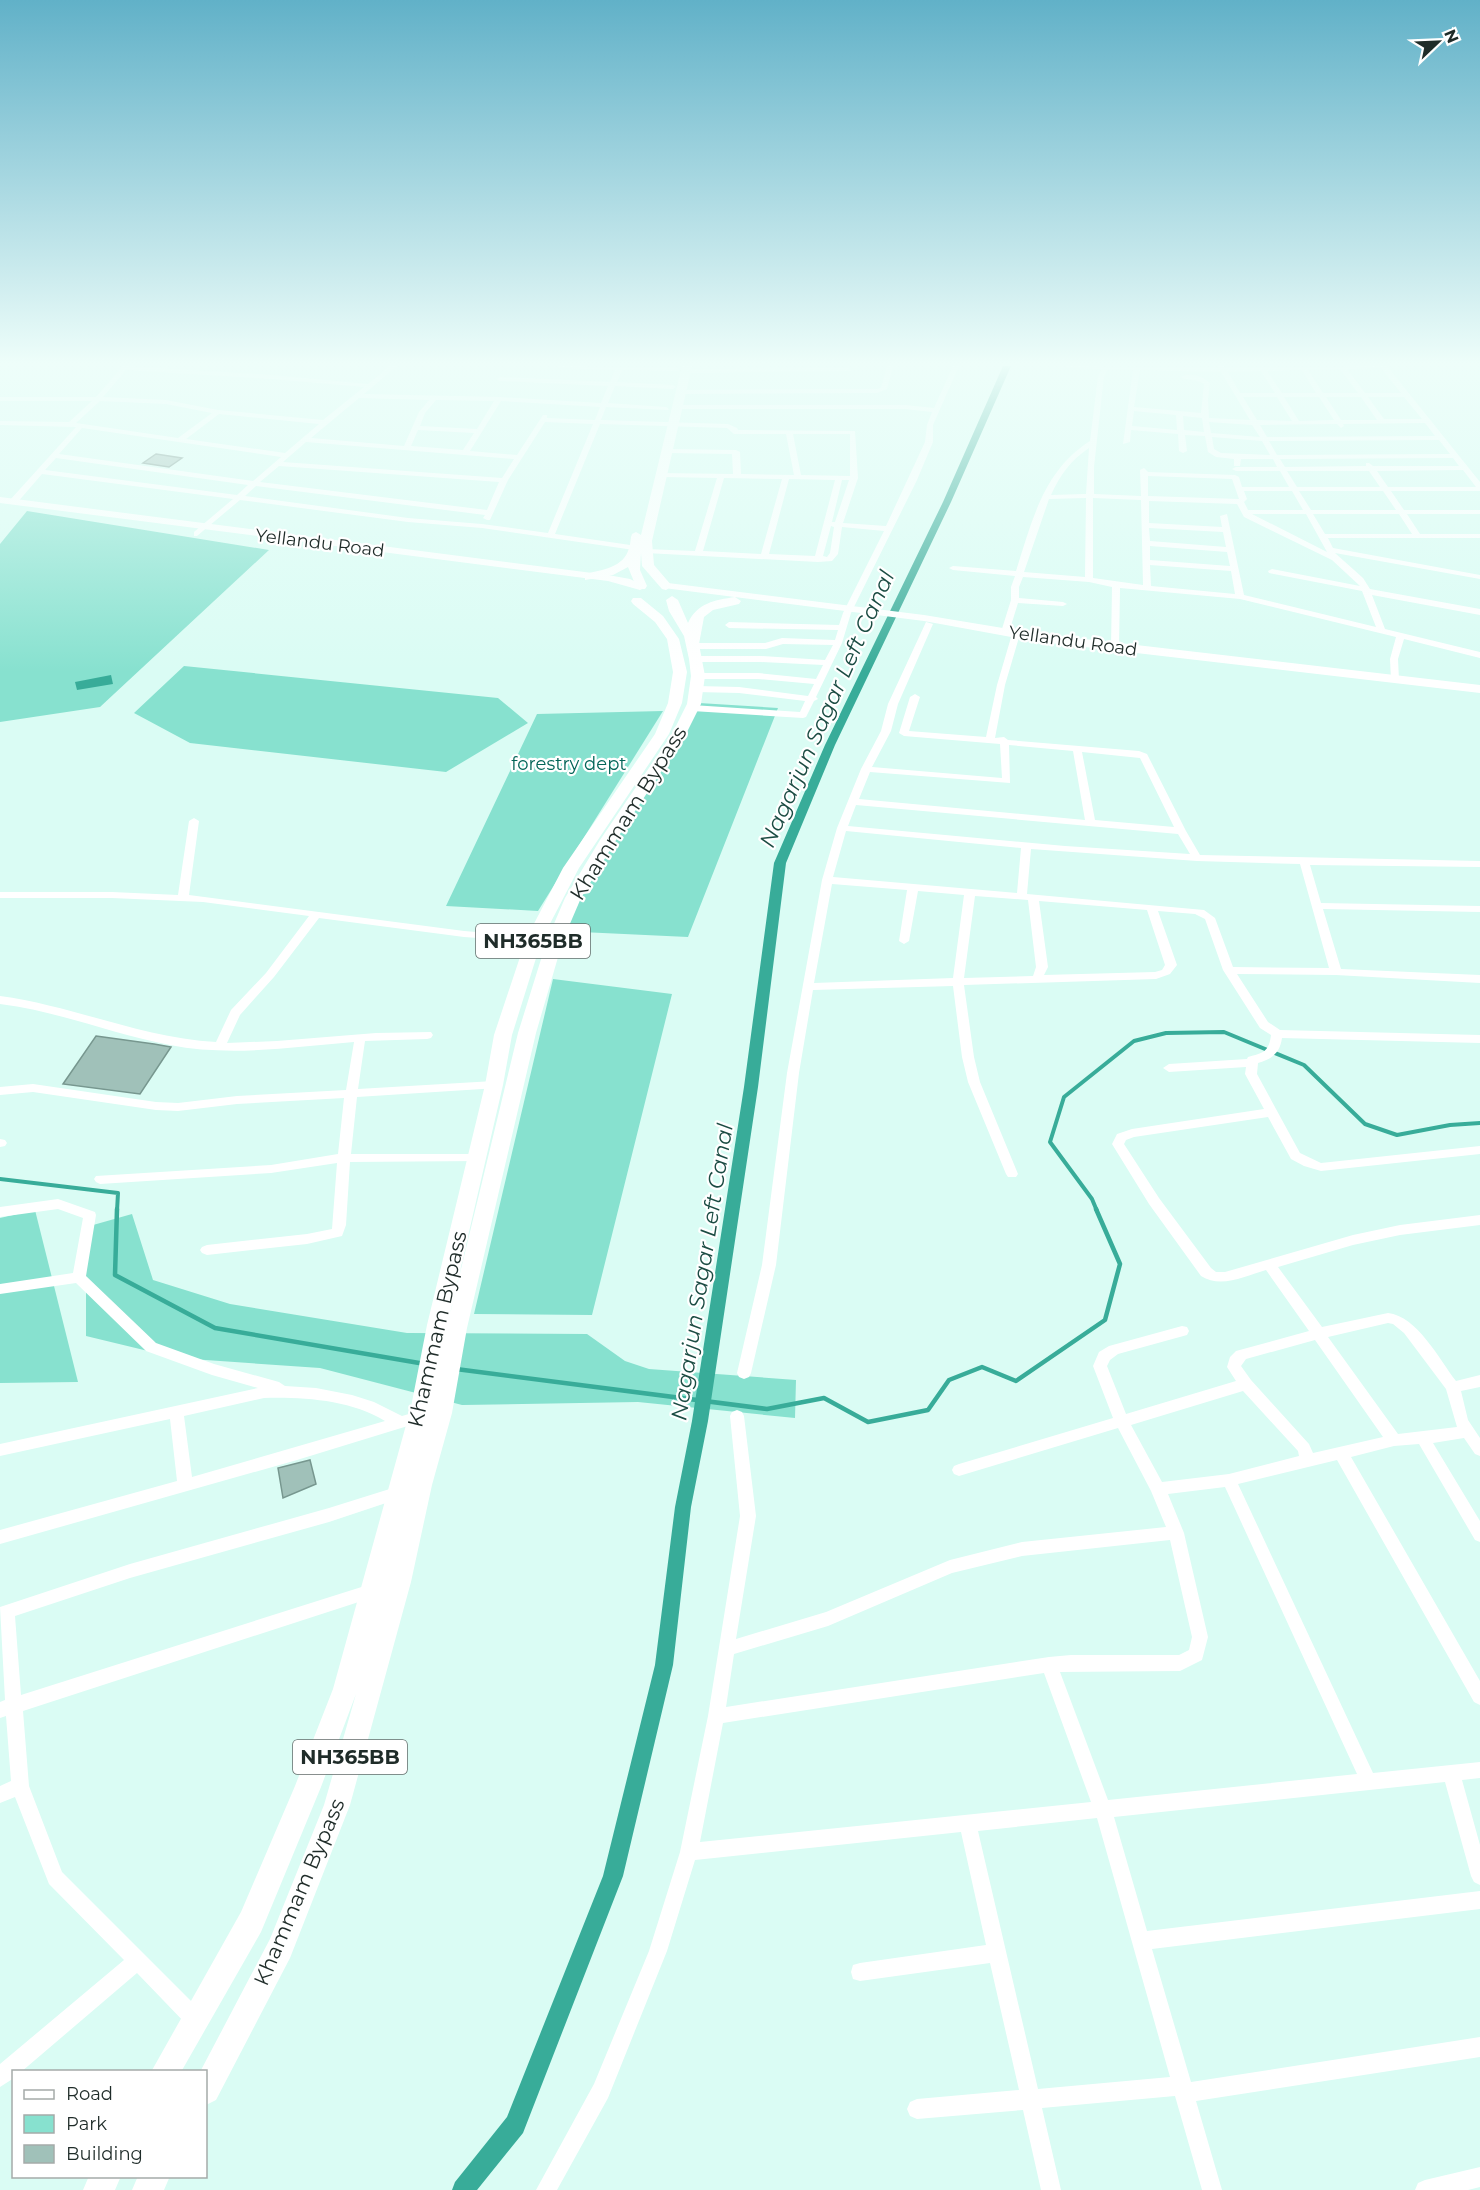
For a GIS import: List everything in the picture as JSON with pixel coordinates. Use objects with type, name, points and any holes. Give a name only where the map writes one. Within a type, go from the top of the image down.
[{"type":"highway","points":[[651,468],[634,570],[638,593],[656,605],[670,592]]},
{"type":"highway","points":[[589,577],[620,568],[638,550],[664,468]]},
{"type":"highway","name":"Khammam Bypass","points":[[166,2070],[251,1922],[308,1787],[345,1689],[396,1493],[447,1327],[527,1033],[555,940],[579,889],[608,840],[679,734],[692,708],[697,682],[695,652],[674,607],[670,592],[650,569],[638,550]]},
{"type":"highway","points":[[638,593],[670,592]]},
{"type":"highway","name":"Khammam Bypass","points":[[447,1327],[476,1158],[494,1085],[503,1035],[534,939],[571,868],[662,734],[675,703],[680,672],[673,639],[638,593]]},
{"type":"highway","points":[[695,652],[693,626],[698,614],[709,606],[735,601]]},
{"type":"highway","name":"Khammam Bypass","points":[[207,2088],[280,1948],[337,1805],[399,1582],[420,1412]]},
{"type":"main road","name":"Yellandu Road","points":[[0,500],[126,515],[200,531],[597,585],[638,593]]},
{"type":"main road","name":"Yellandu Road","points":[[0,508],[626,581],[638,593]]},
{"type":"main road","name":"Yellandu Road","points":[[670,592],[848,610],[1012,635],[1480,699]]},
{"type":"main road","name":"Yellandu Road","points":[[670,592],[735,601],[848,610]]},
{"type":"main road","name":"Yellandu Road","points":[[1012,635],[1480,689]]},
{"type":"street","points":[[13,502],[41,468]]},
{"type":"street","points":[[145,468],[490,513]]},
{"type":"street","points":[[200,531],[274,468]]},
{"type":"street","points":[[338,468],[504,480]]},
{"type":"street","points":[[482,526],[504,480],[512,468]]},
{"type":"street","points":[[550,537],[579,468]]},
{"type":"street","points":[[737,468],[737,477]]},
{"type":"street","points":[[796,468],[798,477]]},
{"type":"street","points":[[39,471],[408,520],[482,526],[638,550],[818,560],[832,558],[839,525],[854,478],[854,468]]},
{"type":"street","points":[[692,708],[803,715],[813,699],[838,643],[848,610],[917,468]]},
{"type":"street","points":[[990,739],[1012,635],[1020,575],[1047,496],[1062,468]]},
{"type":"street","points":[[1089,579],[1091,468]]},
{"type":"street","points":[[1237,468],[1239,489],[1243,499],[1240,502],[1244,512],[1330,554],[1354,575],[1365,590],[1381,631]]},
{"type":"street","points":[[1147,587],[1144,472],[1236,473],[1279,468]]},
{"type":"street","points":[[1281,468],[1322,536],[1330,554]]},
{"type":"street","points":[[1371,468],[1419,536]]},
{"type":"street","points":[[1464,468],[1480,488]]},
{"type":"street","points":[[662,475],[854,478]]},
{"type":"street","points":[[699,552],[721,477]]},
{"type":"street","points":[[764,556],[786,477]]},
{"type":"street","points":[[818,560],[839,477]]},
{"type":"street","points":[[1239,489],[1480,488]]},
{"type":"street","points":[[1047,496],[1240,502]]},
{"type":"street","points":[[1244,512],[1480,512]]},
{"type":"street","points":[[1224,516],[1240,597]]},
{"type":"street","points":[[827,524],[889,529]]},
{"type":"street","points":[[1145,525],[1226,530]]},
{"type":"street","points":[[1322,536],[1480,536]]},
{"type":"street","points":[[1146,543],[1230,550]]},
{"type":"street","points":[[1330,554],[1480,577]]},
{"type":"street","points":[[1146,562],[1234,569]]},
{"type":"street","points":[[952,568],[1089,579],[1116,585],[1240,597],[1480,654]]},
{"type":"street","points":[[1272,571],[1480,612]]},
{"type":"street","points":[[1115,648],[1116,585]]},
{"type":"street","points":[[1015,600],[1063,604]]},
{"type":"street","points":[[744,1373],[770,1265],[793,1073],[827,880],[842,828],[866,770],[886,731],[893,704],[924,621]]},
{"type":"street","points":[[729,625],[843,628]]},
{"type":"street","points":[[1395,680],[1394,659],[1401,636]]},
{"type":"street","points":[[695,652],[766,646],[782,641],[838,643]]},
{"type":"street","points":[[695,652],[829,663]]},
{"type":"street","points":[[697,682],[758,676],[820,682]]},
{"type":"street","points":[[697,682],[739,690],[813,699]]},
{"type":"street","points":[[904,732],[915,697]]},
{"type":"street","points":[[886,731],[1135,752],[1144,756],[1197,858]]},
{"type":"street","points":[[866,770],[1007,781],[1004,740]]},
{"type":"street","points":[[1077,748],[1091,823]]},
{"type":"street","points":[[854,802],[1181,831]]},
{"type":"street","points":[[183,898],[194,821]]},
{"type":"street","points":[[842,828],[1026,846],[1197,858],[1480,864]]},
{"type":"street","points":[[1026,846],[1028,897],[1039,943],[1038,958],[1042,967],[1036,979]]},
{"type":"street","points":[[1304,862],[1336,972]]},
{"type":"street","points":[[827,880],[1204,913],[1210,918],[1229,970],[1264,1025],[1276,1034],[1480,1039]]},
{"type":"street","points":[[904,941],[913,887]]},
{"type":"street","points":[[970,892],[958,982],[968,1057],[974,1082],[1012,1174]]},
{"type":"street","points":[[0,895],[112,895],[203,899],[315,916],[464,934],[534,939]]},
{"type":"street","points":[[1317,906],[1480,909]]},
{"type":"street","points":[[808,987],[1156,975],[1166,972],[1171,965],[1152,908]]},
{"type":"street","points":[[219,1046],[235,1013],[270,975],[315,916]]},
{"type":"street","points":[[1229,970],[1336,972],[1480,979]]},
{"type":"street","points":[[2,1003],[42,1005],[132,1032],[194,1045],[262,1047],[360,1038],[427,1035]]},
{"type":"street","points":[[1169,1068],[1251,1063],[1252,1060],[1265,1057],[1275,1048],[1276,1034]]},
{"type":"street","points":[[207,1250],[308,1239],[337,1233],[340,1225],[351,1093],[360,1038]]},
{"type":"street","points":[[1251,1063],[1251,1074],[1295,1156],[1308,1163],[1321,1167],[1480,1150]]},
{"type":"street","points":[[0,1091],[33,1088],[156,1106],[178,1107],[237,1100],[494,1085]]},
{"type":"street","points":[[1271,1112],[1132,1132],[1121,1137],[1118,1144],[1154,1201],[1206,1272],[1214,1277],[1225,1277],[1376,1235],[1480,1220]]},
{"type":"street","points":[[100,1179],[272,1169],[344,1158],[476,1158]]},
{"type":"street","points":[[0,1212],[57,1204],[90,1215],[79,1277]]},
{"type":"street","points":[[1269,1264],[1394,1440]]},
{"type":"street","points":[[0,1289],[79,1277]]},
{"type":"street","points":[[79,1277],[151,1347],[212,1369],[290,1391],[375,1407],[420,1412]]},
{"type":"street","points":[[1308,1460],[1304,1448],[1246,1384],[1234,1367],[1235,1361],[1241,1355],[1320,1333],[1388,1318],[1396,1319],[1409,1329],[1453,1387],[1461,1422],[1480,1450]]},
{"type":"street","points":[[716,1716],[1049,1665],[1180,1663],[1196,1655],[1200,1637],[1176,1533],[1158,1489],[1122,1422],[1100,1366],[1104,1356],[1114,1350],[1182,1331]]},
{"type":"street","points":[[1453,1387],[1480,1381]]},
{"type":"street","points":[[959,1470],[1246,1384]]},
{"type":"street","points":[[0,1450],[264,1392],[290,1391]]},
{"type":"street","points":[[176,1412],[185,1484]]},
{"type":"street","points":[[0,1537],[297,1454],[420,1412]]},
{"type":"street","points":[[546,2190],[601,2091],[658,1951],[688,1852],[716,1716],[748,1516],[737,1416]]},
{"type":"street","points":[[1158,1489],[1229,1480],[1394,1440],[1467,1432]]},
{"type":"street","points":[[1423,1438],[1480,1535]]},
{"type":"street","points":[[1341,1454],[1480,1696]]},
{"type":"street","points":[[1229,1480],[1369,1782]]},
{"type":"street","points":[[195,2019],[55,1878],[20,1786],[6,1707],[3,1613],[130,1571],[329,1515],[396,1493]]},
{"type":"street","points":[[726,1649],[828,1619],[950,1567],[1022,1549],[1176,1533]]},
{"type":"street","points":[[6,1707],[370,1591]]},
{"type":"street","points":[[1049,1665],[1103,1810],[1212,2190]]},
{"type":"street","points":[[688,1852],[1480,1770]]},
{"type":"street","points":[[1451,1773],[1480,1876]]},
{"type":"street","points":[[0,1795],[20,1786]]},
{"type":"street","points":[[968,1824],[1051,2190]]},
{"type":"street","points":[[1141,1941],[1480,1900]]},
{"type":"street","points":[[860,1972],[997,1953]]},
{"type":"street","points":[[0,2077],[137,1961]]},
{"type":"street","points":[[917,2109],[1030,2099],[1183,2090],[1480,2047]]},
{"type":"street","points":[[1425,2190],[1480,2177]]},
{"type":"green space","points":[[27,511],[269,550],[100,707],[0,722],[0,544]]},
{"type":"green space","points":[[184,666],[498,698],[528,723],[446,772],[190,743],[134,713]]},
{"type":"green space","points":[[699,703],[778,708],[688,937],[560,931]]},
{"type":"green space","name":"forestry dept","points":[[663,711],[538,911],[446,906],[537,714]]},
{"type":"green space","points":[[553,979],[672,994],[592,1315],[474,1314]]},
{"type":"green space","points":[[35,1210],[78,1382],[0,1383],[0,1218]]},
{"type":"green space","points":[[132,1214],[153,1280],[230,1304],[407,1333],[587,1334],[625,1361],[649,1369],[796,1380],[795,1418],[638,1402],[462,1405],[320,1368],[177,1358],[86,1336],[86,1227]]},
{"type":"shaded area","points":[[111,675],[113,684],[77,690],[75,682]]},
{"type":"building","points":[[96,1036],[171,1047],[140,1094],[63,1084]]},
{"type":"building","points":[[310,1460],[316,1484],[283,1498],[278,1468]]},
{"type":"waterway","name":"Nagarjun Sagar Left Canal","points":[[463,2190],[515,2125],[613,1876],[664,1665],[683,1507],[700,1421],[751,1087],[780,863],[830,745],[962,468]]},
{"type":"waterway","points":[[1097,1211],[1092,1199],[1050,1142],[1064,1097],[1134,1041],[1166,1033],[1224,1032],[1304,1065],[1365,1124],[1397,1135],[1450,1125],[1480,1123]]},
{"type":"waterway","points":[[0,1179],[118,1193],[117,1211]]},
{"type":"waterway","points":[[117,1209],[115,1275],[215,1328],[425,1364]]},
{"type":"waterway","points":[[456,1369],[767,1409],[824,1398],[868,1422],[928,1410],[949,1380],[982,1367],[1016,1381],[1105,1320],[1120,1264],[1096,1209]]}]
